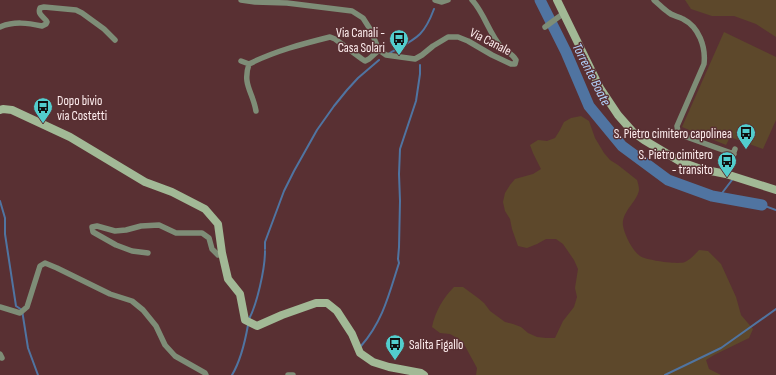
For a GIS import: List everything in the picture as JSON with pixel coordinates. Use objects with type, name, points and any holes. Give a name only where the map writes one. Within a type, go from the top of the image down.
[{"type":"street","points":[[241,0],[287,3],[352,11],[363,18],[370,29],[379,50],[365,61],[335,38],[330,37],[264,56],[248,64],[246,72],[246,83],[255,102],[256,111]]},
{"type":"street","points":[[435,0],[442,2],[448,0]]},
{"type":"street","name":"Via Canale","points":[[379,50],[386,55],[415,59],[448,37],[458,37],[511,64],[515,64],[516,60],[514,56],[503,48],[496,40],[477,5],[472,0]]},
{"type":"street","points":[[557,0],[600,88],[618,115],[633,132],[681,162],[701,169],[726,174],[776,190]]},
{"type":"street","points":[[654,0],[669,14],[684,19],[694,28],[701,38],[704,64],[677,126],[678,132],[681,135],[734,152],[726,174]]},
{"type":"street","points":[[0,27],[6,24],[21,22],[42,26],[47,22],[39,11],[40,8],[44,7],[76,10],[104,29],[115,40]]},
{"type":"street","points":[[547,25],[564,13]]},
{"type":"street","points":[[241,61],[248,64]]},
{"type":"street","points":[[0,110],[12,110],[70,137],[145,182],[172,192],[205,209],[218,224],[222,253],[228,279],[240,294],[246,320],[257,326],[316,303],[327,304],[337,311],[352,334],[360,354],[372,362],[421,373],[424,375]]},
{"type":"street","points":[[148,253],[132,251],[116,245],[93,232],[92,227],[97,226],[115,232],[141,226],[159,225],[176,233],[202,233],[209,238],[212,249],[218,255],[222,253]]},
{"type":"street","points":[[0,307],[20,313],[27,307],[40,266],[45,263],[110,294],[132,301],[143,310],[156,326],[165,345],[175,356],[206,375]]},
{"type":"street","points":[[288,375],[293,375]]},
{"type":"shaded area","points":[[685,0],[776,0],[776,37],[756,24],[734,16],[712,16],[691,9]]},
{"type":"shaded area","points":[[724,32],[776,57],[776,120],[763,149],[730,137],[726,145],[682,127]]},
{"type":"shaded area","points":[[581,116],[589,121],[595,138],[610,160],[637,180],[639,189],[638,194],[624,216],[623,221],[625,234],[634,250],[643,258],[681,263],[689,260],[699,250],[708,251],[721,264],[736,297],[741,315],[753,329],[749,338],[706,360],[709,369],[721,375],[476,375],[477,368],[465,346],[459,339],[450,334],[440,333],[432,327],[437,311],[446,296],[454,287],[463,287],[505,322],[521,327],[528,333],[537,337],[555,338],[563,321],[574,307],[577,297],[575,288],[578,269],[574,260],[563,244],[556,239],[546,239],[527,248],[518,246],[503,202],[505,193],[515,179],[533,174],[541,169],[530,145],[538,140],[547,141],[555,138],[564,122],[571,118]]},
{"type":"waterway","name":"Torrente Boate","points":[[540,0],[566,52],[589,106],[622,146],[668,180],[712,196],[762,205]]},
{"type":"waterway","points":[[390,53],[417,37],[427,25],[434,9]]},
{"type":"waterway","points":[[265,249],[265,242],[284,191],[317,130],[347,90],[358,78],[379,60]]},
{"type":"waterway","points":[[361,346],[369,337],[380,317],[399,263],[400,149],[416,101],[420,65]]},
{"type":"waterway","points":[[719,197],[732,180]]},
{"type":"waterway","points":[[0,201],[5,218],[5,234],[16,306],[22,310],[28,348],[38,375]]},
{"type":"waterway","points":[[762,205],[776,210]]},
{"type":"waterway","points":[[249,319],[255,305],[260,286],[264,267],[265,251]]},
{"type":"waterway","points":[[665,375],[721,348],[776,309]]},
{"type":"waterway","points":[[232,375],[242,351],[248,325]]},
{"type":"place","name":"Via Canali - Casa Solari","points":[[399,56]]},
{"type":"place","name":"Dopo bivio via Costetti","points":[[43,124]]},
{"type":"place","name":"S. Pietro cimitero capolinea","points":[[746,150]]},
{"type":"place","name":"S. Pietro cimitero - transito","points":[[727,178]]},
{"type":"place","name":"Salita Figallo","points":[[395,361]]}]
